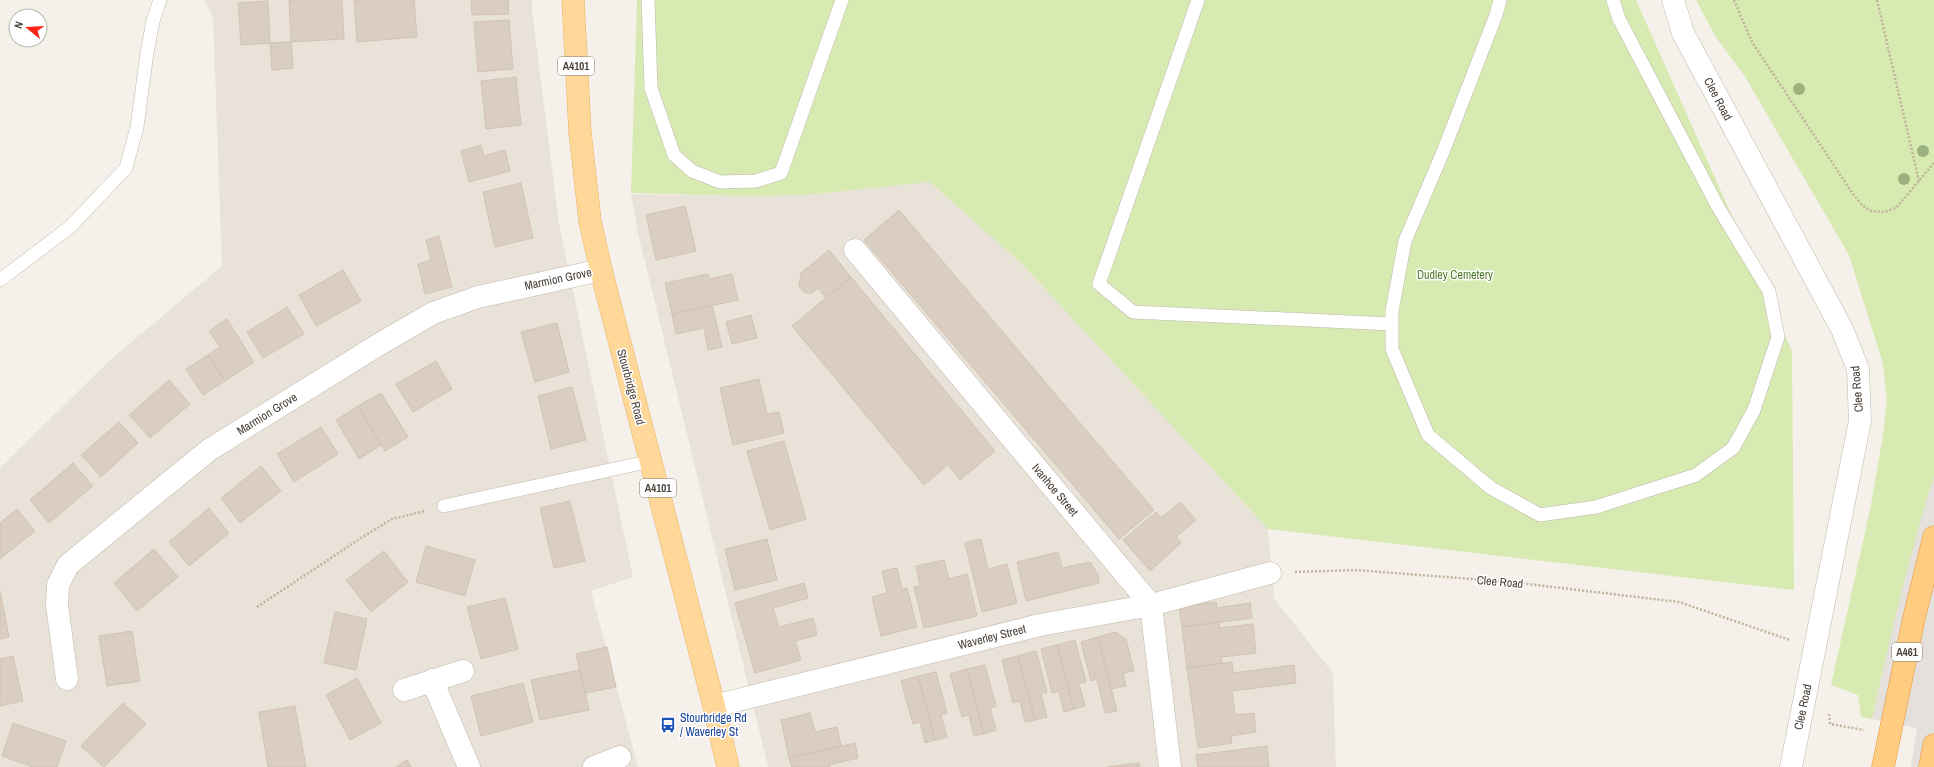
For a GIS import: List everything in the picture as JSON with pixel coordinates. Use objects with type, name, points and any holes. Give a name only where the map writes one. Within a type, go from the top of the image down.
[{"type":"highway","name":"A461","points":[[1883,767],[1914,618],[1934,537]]},
{"type":"highway","points":[[1930,767],[1934,745]]},
{"type":"main road","name":"Stourbridge Road","points":[[573,0],[580,132],[590,221],[601,270],[714,706],[728,767]]},
{"type":"street","name":"Clee Road","points":[[1673,0],[1683,33],[1842,329],[1858,369],[1860,421],[1791,767]]},
{"type":"street","name":"Ivanhoe Street","points":[[855,250],[1151,605]]},
{"type":"street","name":"Marmion Grove","points":[[67,679],[57,605],[58,585],[68,565],[209,450],[378,345],[433,313],[478,296],[601,270]]},
{"type":"street","name":"Waverley Street","points":[[714,706],[1040,625],[1151,605],[1270,573]]},
{"type":"street","points":[[1151,605],[1170,767]]},
{"type":"street","points":[[404,690],[462,671]]},
{"type":"street","points":[[432,680],[469,767]]},
{"type":"street","points":[[594,767],[620,757]]},
{"type":"lane","points":[[0,280],[70,227],[126,168],[137,127],[153,21],[160,0]]},
{"type":"lane","points":[[648,0],[651,88],[674,155],[692,171],[720,182],[756,181],[781,173],[842,0]]},
{"type":"lane","points":[[1198,0],[1099,284],[1133,312],[1392,324]]},
{"type":"lane","points":[[1500,0],[1496,16],[1443,152],[1405,240],[1392,311],[1392,349],[1428,435],[1491,488],[1540,515],[1596,507],[1696,475],[1733,448],[1754,410],[1778,337],[1769,290],[1718,207],[1619,19],[1613,0]]},
{"type":"lane","points":[[444,506],[650,461]]},
{"type":"path","points":[[1734,0],[1752,42],[1804,123],[1862,205],[1871,211],[1884,212],[1896,208],[1934,163]]},
{"type":"path","points":[[1877,0],[1919,181]]},
{"type":"path","points":[[257,607],[358,540],[392,520],[444,506]]},
{"type":"path","name":"Clee Road","points":[[1270,573],[1355,570],[1511,582],[1679,602],[1792,640]]},
{"type":"path","points":[[1807,690],[1828,699],[1830,724],[1889,734]]},
{"type":"shaded area","points":[[205,0],[532,0],[559,224],[633,577],[591,591],[638,767],[0,767],[0,468],[110,360],[222,266],[213,18]]},
{"type":"shaded area","points":[[930,182],[1021,263],[1268,529],[1274,598],[1333,673],[1336,767],[768,767],[638,233],[631,194],[741,196],[806,195]]},
{"type":"shaded area","points":[[1934,476],[1934,767],[1911,767],[1917,728],[1872,719],[1896,610],[1918,526]]},
{"type":"green space","name":"Dudley Cemetery","points":[[637,0],[1636,0],[1792,351],[1794,590],[1268,529],[1021,263],[930,182],[806,195],[741,196],[631,193]]},
{"type":"green space","points":[[1696,0],[1934,0],[1934,476],[1900,597],[1872,719],[1861,717],[1858,695],[1831,685],[1870,510],[1883,435],[1887,400],[1883,364],[1849,255],[1744,75],[1715,36]]},
{"type":"building","points":[[289,0],[342,0],[344,39],[291,42]]},
{"type":"building","points":[[354,0],[414,0],[417,37],[357,42]]},
{"type":"building","points":[[471,0],[508,0],[509,14],[472,15]]},
{"type":"building","points":[[268,1],[270,43],[241,45],[238,3]]},
{"type":"building","points":[[509,20],[513,69],[478,72],[474,22]]},
{"type":"building","points":[[291,42],[293,68],[272,70],[270,43]]},
{"type":"building","points":[[516,77],[521,125],[486,129],[481,81]]},
{"type":"building","points":[[481,145],[484,156],[505,150],[510,171],[469,182],[461,151]]},
{"type":"building","points":[[521,183],[533,238],[495,247],[483,192]]},
{"type":"building","points":[[685,206],[696,251],[656,260],[646,215]]},
{"type":"building","points":[[899,210],[1154,510],[1119,539],[864,240]]},
{"type":"building","points":[[439,236],[452,287],[425,294],[418,264],[431,260],[426,240]]},
{"type":"building","points":[[829,250],[851,277],[826,298],[818,288],[812,293],[805,293],[799,286],[801,273]]},
{"type":"building","points":[[343,270],[361,301],[316,326],[299,295]]},
{"type":"building","points":[[708,274],[709,279],[732,274],[738,300],[672,314],[665,283]]},
{"type":"building","points":[[851,277],[995,451],[960,480],[948,465],[924,485],[792,326]]},
{"type":"building","points":[[712,305],[722,347],[708,350],[704,328],[676,334],[672,314]]},
{"type":"building","points":[[287,307],[304,334],[263,358],[247,332]]},
{"type":"building","points":[[751,315],[757,338],[732,344],[726,322]]},
{"type":"building","points":[[227,319],[254,362],[225,381],[208,355],[220,347],[209,331]]},
{"type":"building","points":[[557,323],[569,372],[535,382],[521,332]]},
{"type":"building","points":[[208,355],[225,381],[203,395],[186,369]]},
{"type":"building","points":[[436,361],[452,389],[413,412],[396,384]]},
{"type":"building","points":[[759,379],[767,414],[779,412],[784,433],[733,445],[720,388]]},
{"type":"building","points":[[169,380],[190,404],[150,438],[129,415]]},
{"type":"building","points":[[572,387],[586,440],[551,449],[538,396]]},
{"type":"building","points":[[381,393],[408,437],[385,451],[358,406]]},
{"type":"building","points":[[358,406],[381,445],[359,459],[336,420]]},
{"type":"building","points":[[119,422],[138,443],[101,477],[81,455]]},
{"type":"building","points":[[321,427],[338,454],[294,482],[277,454]]},
{"type":"building","points":[[784,441],[806,519],[770,530],[747,451]]},
{"type":"building","points":[[73,463],[93,486],[49,523],[30,500]]},
{"type":"building","points":[[261,466],[281,491],[240,523],[221,498]]},
{"type":"building","points":[[570,501],[585,561],[554,568],[540,508]]},
{"type":"building","points":[[1180,502],[1196,520],[1176,537],[1181,543],[1150,571],[1123,540],[1156,512],[1161,518]]},
{"type":"building","points":[[209,508],[229,533],[189,566],[169,542]]},
{"type":"building","points":[[17,509],[35,531],[0,559],[0,523]]},
{"type":"building","points":[[767,539],[777,580],[735,590],[725,549]]},
{"type":"building","points":[[981,539],[988,569],[1007,564],[1017,603],[982,612],[965,543]]},
{"type":"building","points":[[426,546],[475,560],[465,596],[416,582]]},
{"type":"building","points":[[154,549],[178,577],[137,611],[114,583]]},
{"type":"building","points":[[384,551],[408,582],[371,612],[346,580]]},
{"type":"building","points":[[1058,552],[1062,568],[1090,562],[1098,575],[1099,583],[1026,601],[1017,562]]},
{"type":"building","points":[[944,560],[949,579],[967,574],[977,616],[924,628],[914,587],[920,586],[916,566]]},
{"type":"building","points":[[897,568],[902,589],[907,588],[917,627],[881,636],[872,597],[887,593],[882,571]]},
{"type":"building","points":[[804,583],[808,598],[773,608],[779,627],[813,618],[817,635],[795,641],[801,660],[755,673],[735,603]]},
{"type":"building","points":[[0,591],[9,637],[0,639]]},
{"type":"building","points":[[505,598],[518,649],[481,659],[467,607]]},
{"type":"building","points":[[1216,602],[1217,608],[1250,603],[1252,618],[1182,627],[1179,607]]},
{"type":"building","points":[[335,612],[367,619],[356,670],[324,663]]},
{"type":"building","points":[[1219,622],[1220,628],[1253,624],[1256,653],[1221,657],[1222,663],[1187,668],[1182,627]]},
{"type":"building","points":[[132,631],[140,681],[107,686],[99,636]]},
{"type":"building","points":[[1115,632],[1126,639],[1134,671],[1123,673],[1126,686],[1111,689],[1098,637]]},
{"type":"building","points":[[1098,637],[1117,711],[1105,713],[1097,679],[1091,681],[1081,642]]},
{"type":"building","points":[[1075,640],[1086,682],[1079,684],[1085,706],[1074,709],[1057,645]]},
{"type":"building","points":[[1057,645],[1074,709],[1064,712],[1059,691],[1052,693],[1041,649]]},
{"type":"building","points":[[607,647],[616,687],[585,693],[576,654]]},
{"type":"building","points":[[1036,651],[1047,692],[1041,694],[1047,717],[1035,720],[1018,656]]},
{"type":"building","points":[[13,656],[23,701],[0,706],[0,659]]},
{"type":"building","points":[[1018,656],[1035,720],[1025,722],[1020,701],[1013,703],[1002,660]]},
{"type":"building","points":[[1232,662],[1233,673],[1294,665],[1296,683],[1232,691],[1235,715],[1254,713],[1256,732],[1231,736],[1232,743],[1198,748],[1187,668]]},
{"type":"building","points":[[985,665],[996,706],[990,708],[996,730],[984,734],[967,669]]},
{"type":"building","points":[[967,669],[984,734],[974,736],[969,715],[962,717],[950,674]]},
{"type":"building","points":[[580,670],[589,710],[540,720],[531,680]]},
{"type":"building","points":[[936,672],[947,713],[941,715],[947,737],[935,740],[918,676]]},
{"type":"building","points":[[918,676],[935,740],[925,743],[920,722],[913,724],[901,681]]},
{"type":"building","points":[[357,678],[381,723],[350,740],[326,695]]},
{"type":"building","points":[[523,683],[533,722],[481,736],[471,696]]},
{"type":"building","points":[[123,703],[146,724],[104,767],[81,746]]},
{"type":"building","points":[[295,706],[306,767],[268,767],[259,712]]},
{"type":"building","points":[[810,713],[815,732],[837,727],[841,746],[789,758],[781,720]]},
{"type":"building","points":[[13,723],[66,741],[57,767],[33,767],[2,756]]},
{"type":"building","points":[[855,743],[858,758],[829,765],[830,767],[792,767],[789,758]]},
{"type":"building","points":[[1267,746],[1269,767],[1198,767],[1196,755]]},
{"type":"building","points":[[407,760],[411,767],[396,767]]},
{"type":"building","points":[[1139,763],[1140,767],[1107,767]]},
{"type":"place","name":"Stourbridge Rd / Waverley St","points":[[668,725]]}]
